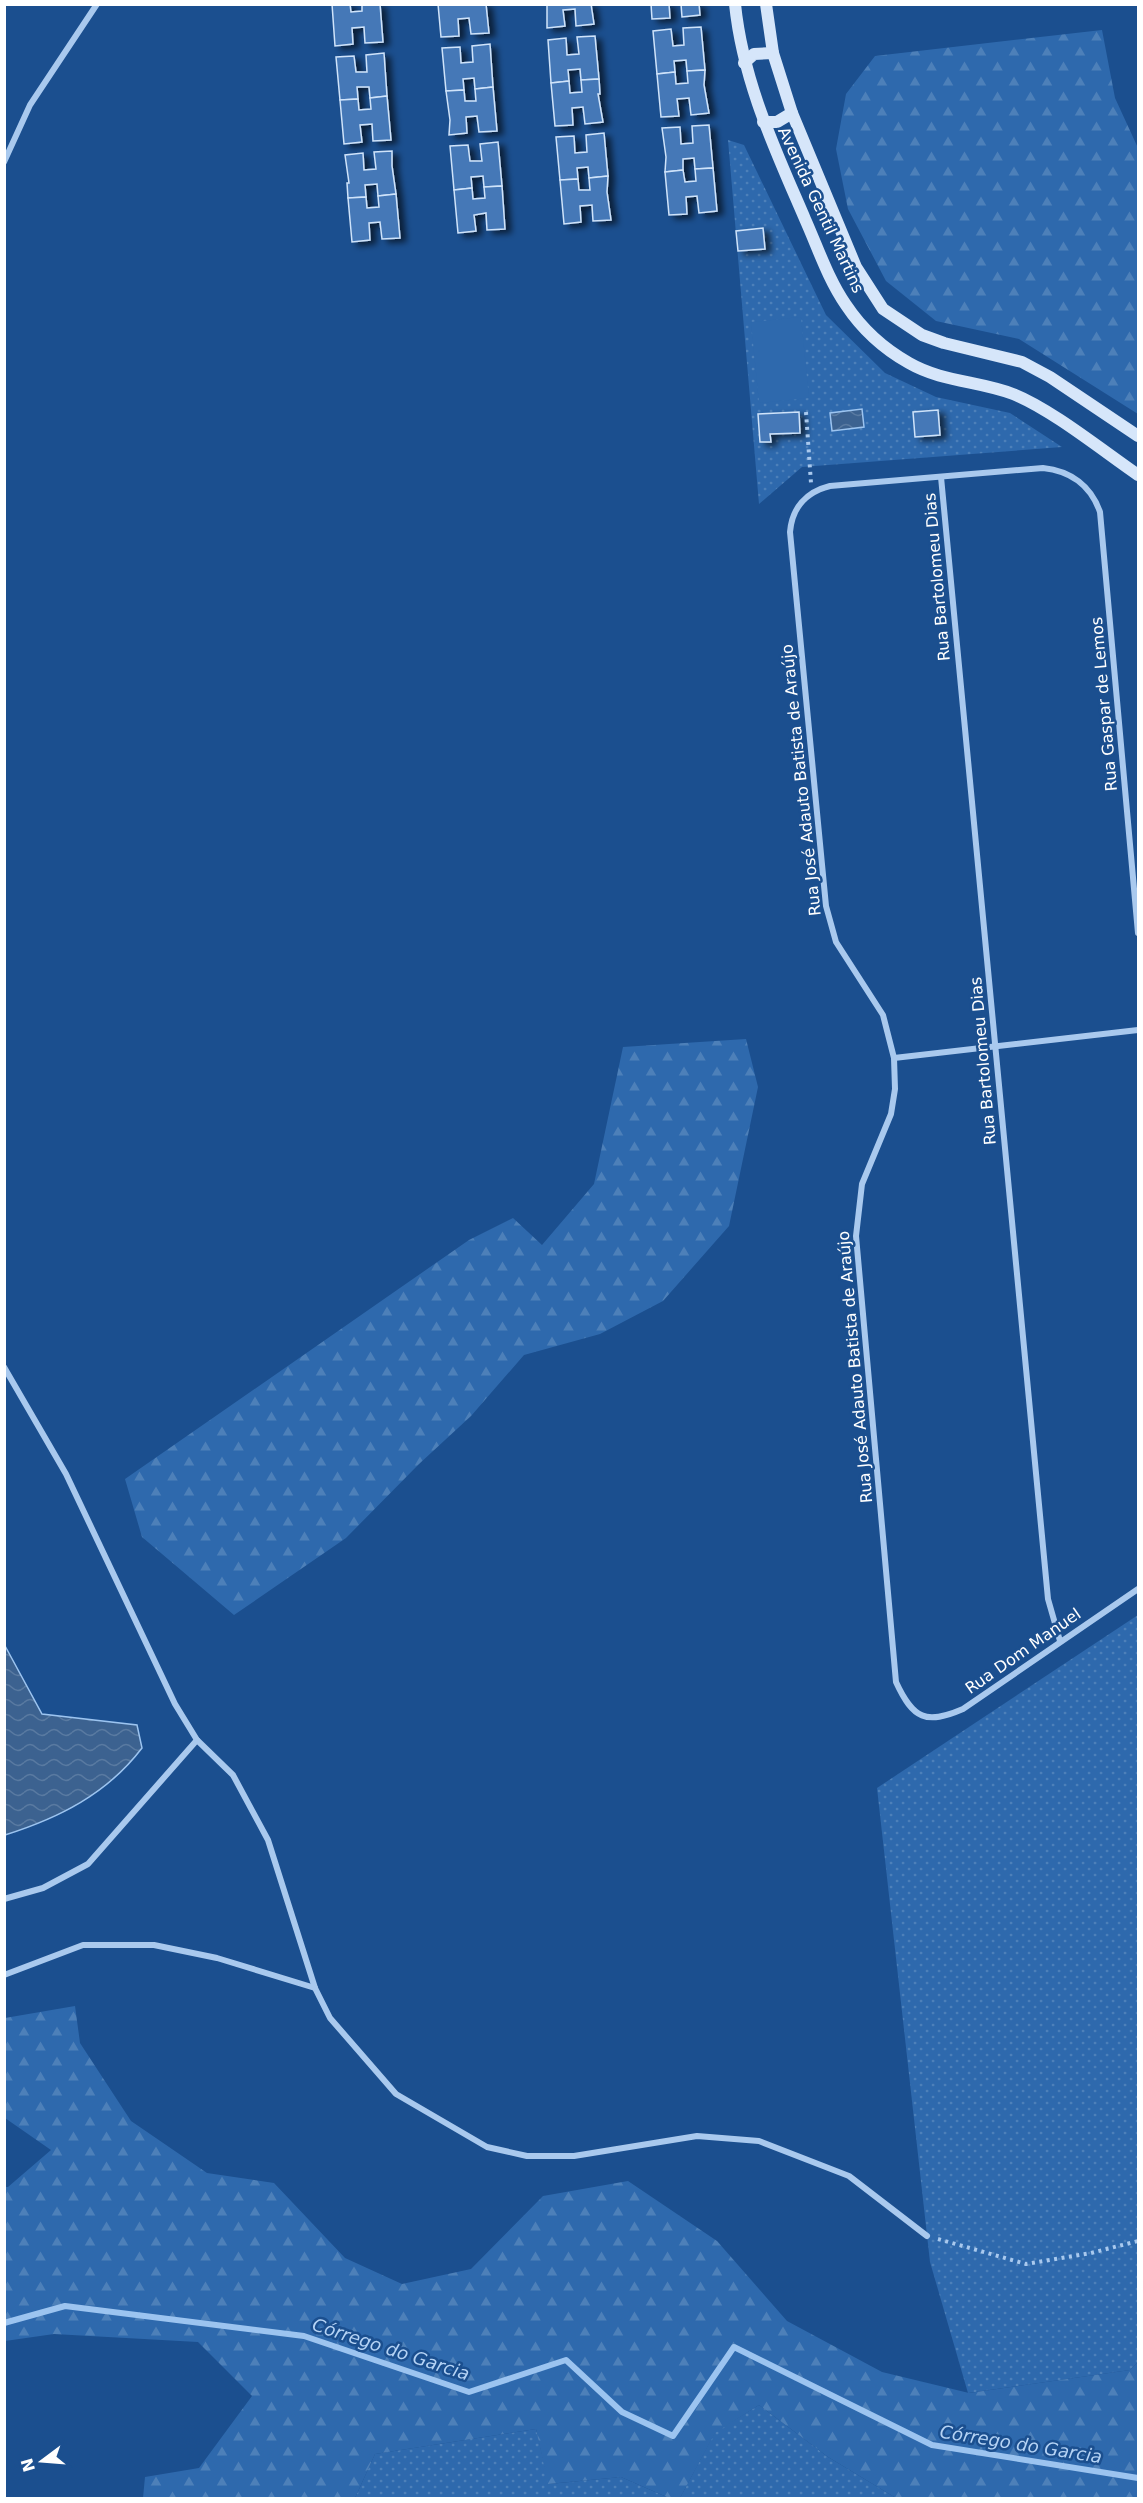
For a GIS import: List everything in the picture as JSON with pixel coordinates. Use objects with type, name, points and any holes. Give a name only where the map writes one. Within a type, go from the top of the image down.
[{"type":"main road","name":"Avenida Gentil Martins","points":[[735,4],[744,63],[763,122],[832,279],[845,304],[864,328],[885,348],[910,364],[937,375],[1014,394],[1138,475]]},
{"type":"main road","name":"Avenida Gentil Martins","points":[[766,4],[773,53],[792,113],[856,267],[868,289],[883,309],[908,327],[944,343],[1023,362],[1050,377],[1138,436]]},
{"type":"main road","points":[[744,63],[754,54],[773,53]]},
{"type":"main road","points":[[763,122],[777,122],[792,113]]},
{"type":"street","points":[[4,162],[30,105],[97,4]]},
{"type":"street","name":"Rua Gaspar de Lemos","points":[[941,477],[1043,468],[1062,471],[1079,481],[1092,495],[1100,512],[1138,933]]},
{"type":"street","points":[[812,493],[830,486],[941,477]]},
{"type":"street","name":"Rua Bartolomeu Dias","points":[[941,477],[1047,1599],[1060,1641]]},
{"type":"street","name":"Rua José Adauto Batista de Araújo","points":[[812,493],[804,499],[792,518],[790,532],[826,906],[840,950],[883,1015],[894,1058],[895,1089],[891,1114],[862,1184],[856,1236],[896,1682],[904,1700],[919,1715]]},
{"type":"street","points":[[894,1058],[1138,1030]]},
{"type":"street","points":[[4,1367],[66,1474],[158,1671],[197,1740],[233,1775],[268,1840],[315,1988],[330,2018],[396,2094],[486,2147],[527,2157],[574,2156],[697,2136],[759,2141],[849,2176],[927,2236]]},
{"type":"street","name":"Rua Dom Manuel","points":[[919,1715],[940,1719],[963,1709],[1138,1589]]},
{"type":"street","points":[[4,1899],[43,1888],[88,1864],[197,1740]]},
{"type":"street","points":[[4,1975],[83,1945],[154,1946],[217,1958],[315,1988]]},
{"type":"path","points":[[806,412],[812,493]]},
{"type":"path","points":[[927,2236],[1026,2264],[1091,2253],[1138,2241]]},
{"type":"green space","points":[[1102,30],[1115,98],[1138,148],[1138,414],[1019,339],[936,321],[886,281],[848,209],[836,149],[846,94],[875,56]]},
{"type":"green space","points":[[728,140],[744,145],[826,315],[885,373],[936,397],[1010,413],[1062,447],[802,467],[759,504]]},
{"type":"green space","points":[[801,317],[809,398],[759,403],[751,322]]},
{"type":"green space","points":[[746,1039],[758,1087],[729,1226],[663,1301],[600,1334],[524,1355],[471,1416],[419,1464],[346,1538],[234,1615],[142,1537],[125,1479],[469,1240],[513,1218],[542,1245],[594,1184],[623,1047]]},
{"type":"green space","points":[[1138,1615],[1138,2362],[1130,2370],[968,2393],[930,2262],[877,1788]]},
{"type":"green space","points":[[75,2006],[80,2043],[131,2121],[207,2173],[274,2183],[345,2258],[402,2284],[471,2269],[543,2196],[628,2181],[717,2241],[787,2321],[882,2372],[969,2393],[1130,2370],[1138,2362],[1138,2498],[896,2498],[828,2457],[759,2405],[715,2433],[680,2498],[669,2498],[621,2477],[548,2484],[536,2429],[375,2454],[355,2498],[143,2498],[145,2477],[199,2468],[252,2396],[198,2342],[54,2334],[5,2341],[5,2187],[8,2187],[51,2150],[5,2118],[5,2018]]},
{"type":"green space","points":[[759,2405],[828,2457],[896,2498],[680,2498],[715,2432]]},
{"type":"green space","points":[[536,2429],[549,2484],[621,2477],[669,2498],[355,2498],[375,2454]]},
{"type":"water","points":[[862,409],[864,427],[832,431],[830,413]]},
{"type":"water","points":[[4,1644],[42,1714],[137,1725],[142,1748],[113,1779],[81,1802],[44,1821],[5,1835]]},
{"type":"building","points":[[332,4],[350,4],[351,12],[362,11],[362,4],[380,4],[383,42],[365,43],[364,27],[352,28],[353,44],[335,46]]},
{"type":"building","points":[[438,4],[486,4],[489,33],[471,34],[469,18],[458,19],[459,36],[441,37]]},
{"type":"building","points":[[547,4],[591,4],[594,24],[576,26],[575,9],[563,10],[565,26],[547,28]]},
{"type":"building","points":[[651,4],[669,4],[670,18],[652,19]]},
{"type":"building","points":[[681,4],[699,4],[700,15],[682,17]]},
{"type":"building","points":[[701,27],[705,70],[687,71],[686,60],[674,61],[675,72],[657,74],[653,31],[671,29],[673,46],[684,45],[683,28]]},
{"type":"building","points":[[595,36],[599,79],[581,80],[580,69],[568,70],[569,81],[551,83],[548,40],[566,38],[567,55],[579,54],[577,37]]},
{"type":"building","points":[[490,44],[493,87],[475,89],[474,78],[463,79],[464,90],[446,91],[442,48],[460,47],[461,63],[473,62],[472,46]]},
{"type":"building","points":[[384,53],[387,96],[370,98],[369,87],[357,87],[358,99],[340,100],[336,57],[354,56],[356,72],[367,72],[366,55]]},
{"type":"building","points":[[705,70],[704,85],[709,113],[691,115],[689,98],[677,99],[679,116],[661,117],[657,74],[675,72],[676,84],[688,83],[687,71]]},
{"type":"building","points":[[599,79],[600,94],[598,94],[603,122],[585,124],[583,107],[572,108],[573,125],[555,126],[551,83],[569,81],[570,93],[582,92],[581,80]]},
{"type":"building","points":[[493,87],[497,131],[479,132],[477,116],[466,117],[467,133],[449,135],[450,120],[446,91],[464,90],[465,101],[476,101],[475,89]]},
{"type":"building","points":[[387,96],[391,140],[373,141],[372,124],[360,125],[362,142],[344,144],[340,100],[358,99],[359,110],[371,109],[370,98]]},
{"type":"building","points":[[709,125],[713,168],[695,169],[694,158],[683,159],[683,170],[665,172],[666,157],[662,128],[680,127],[681,144],[693,143],[692,126]]},
{"type":"building","points":[[604,133],[608,176],[589,178],[588,167],[577,168],[578,179],[560,180],[556,137],[574,136],[575,153],[587,152],[586,135]]},
{"type":"building","points":[[498,142],[502,186],[484,187],[483,176],[471,177],[472,188],[454,190],[450,146],[468,145],[470,161],[482,161],[480,144]]},
{"type":"building","points":[[392,151],[396,194],[378,196],[377,184],[365,185],[366,197],[348,198],[347,183],[349,183],[345,155],[363,153],[364,170],[376,169],[374,152]]},
{"type":"building","points":[[713,168],[717,211],[699,213],[697,196],[686,197],[687,214],[669,215],[665,172],[683,170],[685,182],[696,181],[695,169]]},
{"type":"building","points":[[608,176],[607,192],[611,220],[593,221],[592,205],[580,206],[581,222],[564,224],[560,180],[578,179],[579,190],[590,190],[589,178]]},
{"type":"building","points":[[502,186],[505,229],[487,230],[486,213],[474,215],[476,231],[458,233],[454,190],[472,188],[473,199],[485,198],[484,187]]},
{"type":"building","points":[[396,194],[400,238],[382,239],[380,222],[369,223],[370,240],[352,242],[348,198],[366,197],[367,208],[379,207],[378,196]]},
{"type":"building","points":[[763,228],[765,249],[738,251],[736,231]]},
{"type":"building","points":[[938,410],[940,435],[915,437],[913,412]]},
{"type":"building","points":[[799,412],[800,433],[770,434],[771,442],[760,442],[758,414]]},
{"type":"waterway","name":"Córrego do Garcia","points":[[4,2323],[65,2306],[304,2336],[469,2392],[566,2360],[622,2412],[673,2436],[734,2347],[932,2445],[1138,2478]]}]
